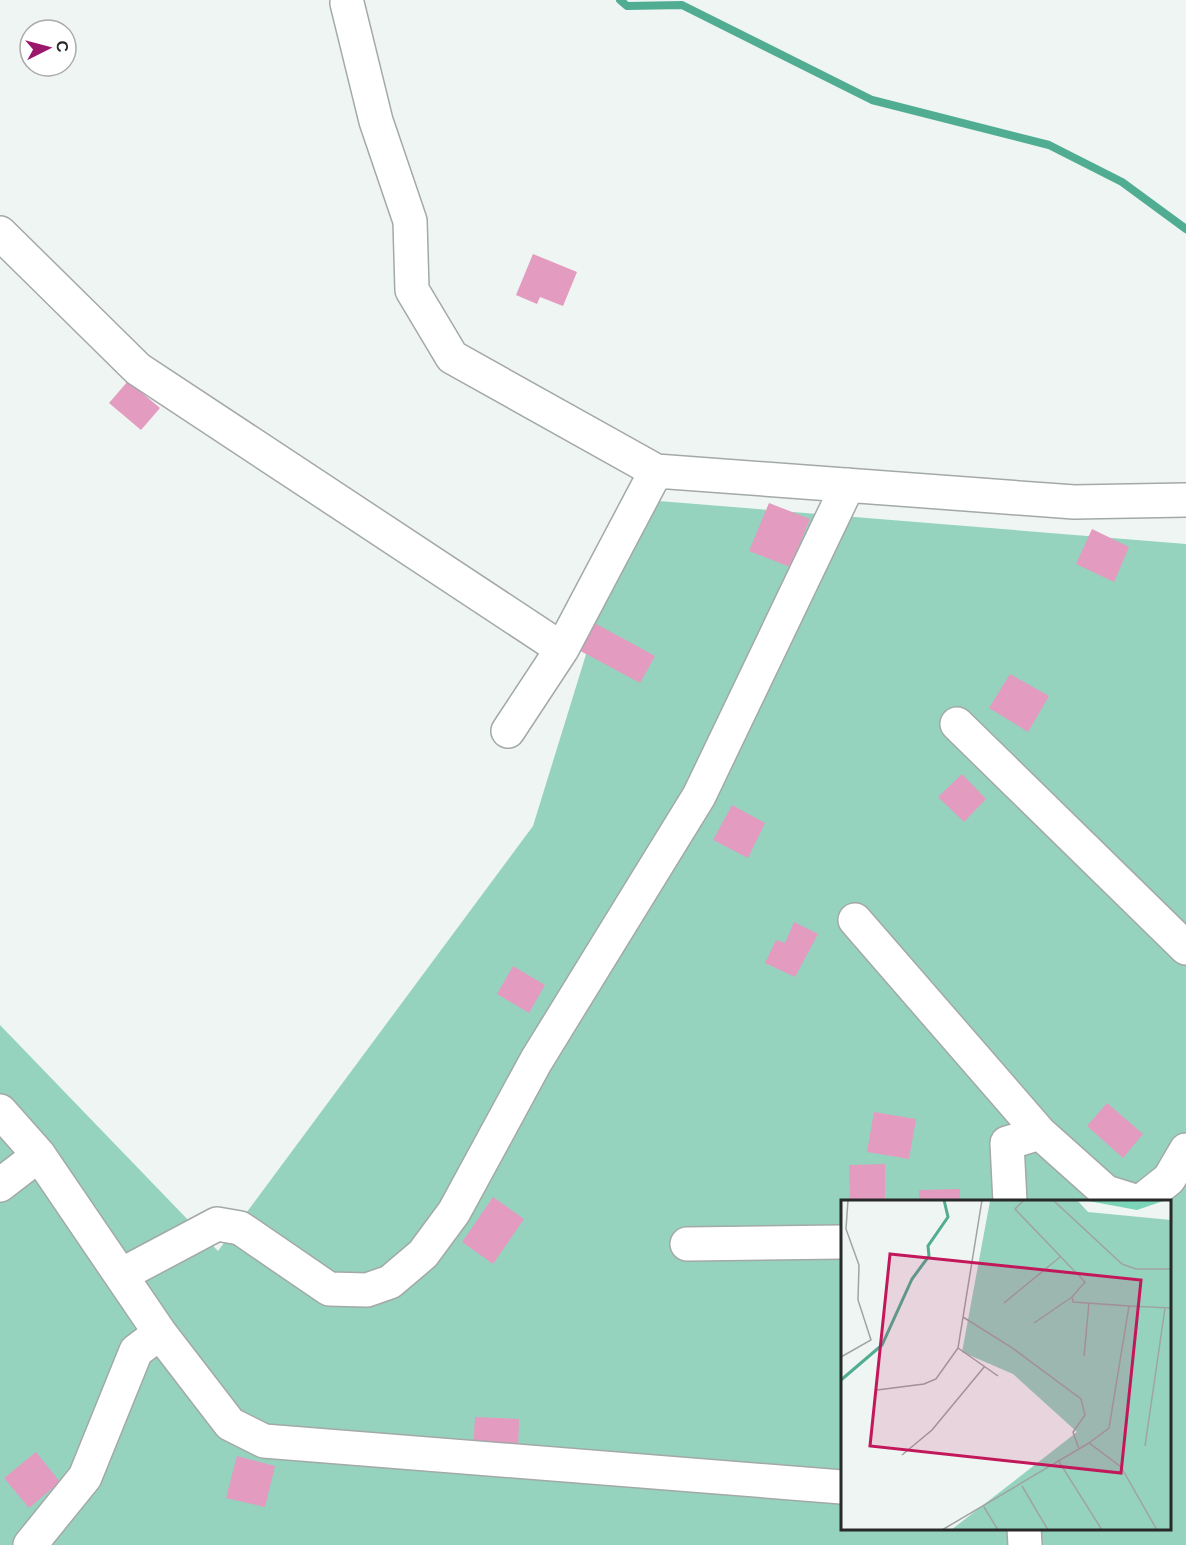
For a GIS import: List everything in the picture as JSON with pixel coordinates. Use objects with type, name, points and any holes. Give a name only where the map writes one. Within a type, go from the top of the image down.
[{"type":"street","points":[[347,3],[376,121],[410,221],[412,290],[452,357],[656,471],[1074,502],[1186,500]]},
{"type":"street","points":[[0,233],[138,369],[562,649]]},
{"type":"street","points":[[508,731],[562,649],[656,471]]},
{"type":"street","points":[[121,1275],[217,1224],[240,1228],[329,1289],[367,1290],[390,1282],[423,1254],[454,1212],[536,1061],[699,796],[848,485]]},
{"type":"street","points":[[957,724],[1186,948]]},
{"type":"street","points":[[855,920],[1040,1133],[1106,1192],[1132,1200]]},
{"type":"street","points":[[0,1111],[39,1155],[160,1333],[230,1424],[264,1441],[841,1488]]},
{"type":"street","points":[[1010,1200],[1007,1143],[1040,1133]]},
{"type":"street","points":[[1142,1200],[1169,1179],[1186,1149]]},
{"type":"street","points":[[0,1185],[39,1155]]},
{"type":"street","points":[[687,1244],[841,1242]]},
{"type":"street","points":[[30,1545],[85,1477],[135,1351],[160,1333]]},
{"type":"street","points":[[1024,1530],[1025,1545]]},
{"type":"green space","points":[[634,499],[1186,544],[1186,1545],[0,1545],[0,1025],[218,1251],[533,826]]},
{"type":"building","points":[[533,254],[577,272],[563,306],[540,297],[537,304],[516,295]]},
{"type":"building","points":[[128,381],[160,408],[141,430],[109,403]]},
{"type":"building","points":[[769,503],[810,519],[790,567],[749,551]]},
{"type":"building","points":[[1092,529],[1129,547],[1114,582],[1076,564]]},
{"type":"building","points":[[587,619],[655,656],[640,683],[573,647]]},
{"type":"building","points":[[1010,674],[1049,696],[1028,732],[989,708]]},
{"type":"building","points":[[962,774],[986,799],[964,822],[938,797]]},
{"type":"building","points":[[732,805],[765,823],[748,858],[713,840]]},
{"type":"building","points":[[794,922],[818,934],[795,977],[765,963],[776,940],[785,943]]},
{"type":"building","points":[[513,966],[545,985],[529,1013],[497,994]]},
{"type":"building","points":[[1107,1103],[1143,1134],[1123,1158],[1087,1126]]},
{"type":"building","points":[[874,1112],[916,1119],[909,1159],[867,1152]]},
{"type":"building","points":[[885,1164],[885,1200],[850,1200],[849,1165]]},
{"type":"building","points":[[960,1189],[960,1200],[919,1200],[919,1190]]},
{"type":"building","points":[[493,1197],[524,1219],[493,1264],[462,1242]]},
{"type":"building","points":[[475,1417],[519,1419],[518,1451],[473,1449]]},
{"type":"building","points":[[36,1452],[60,1482],[29,1508],[4,1478]]},
{"type":"building","points":[[237,1456],[275,1466],[265,1507],[226,1498]]},
{"type":"waterway","points":[[620,0],[627,6],[682,5],[872,100],[1049,145],[1122,182],[1186,229]]}]
